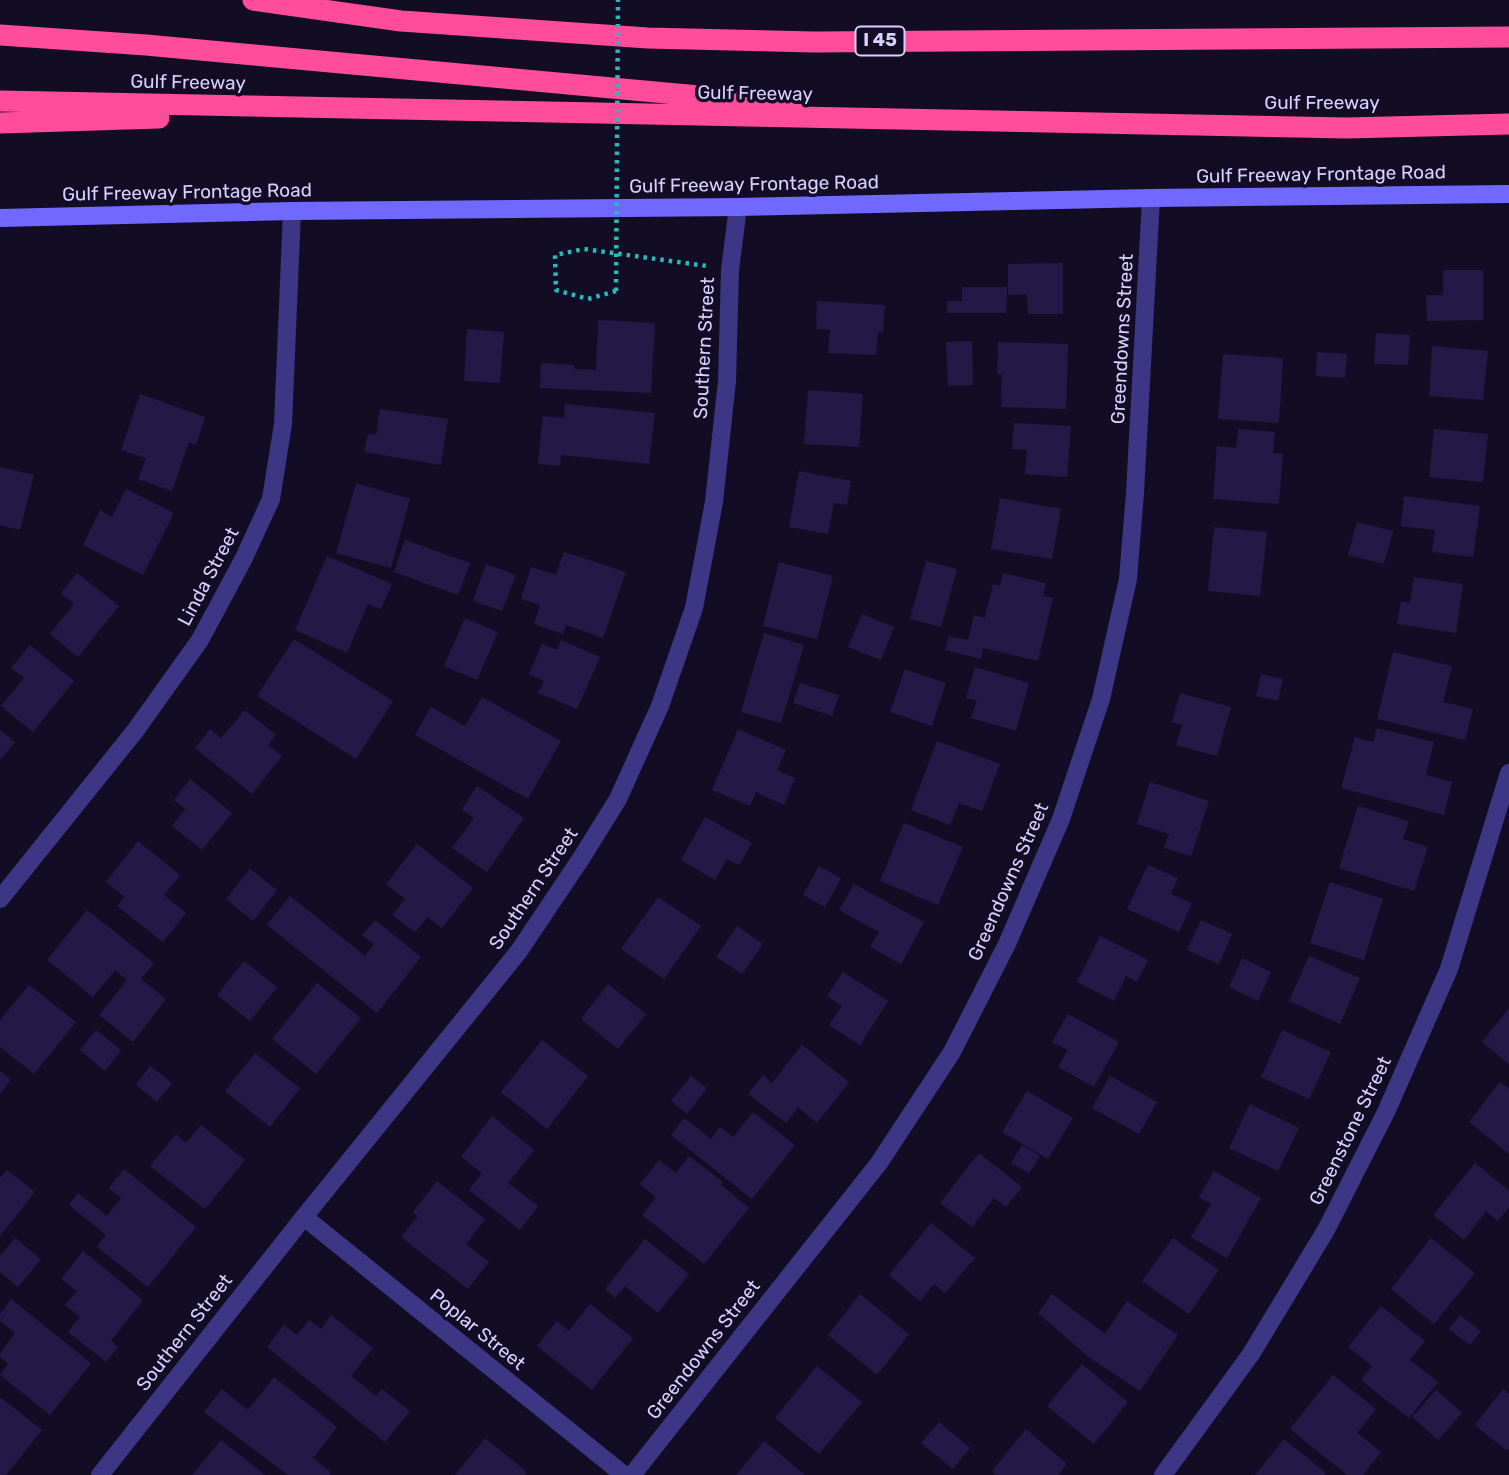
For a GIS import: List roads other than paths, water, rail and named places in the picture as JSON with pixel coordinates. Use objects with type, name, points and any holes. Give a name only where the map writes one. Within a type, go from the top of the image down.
[{"type":"highway","name":"I 45","points":[[253,0],[401,21],[648,38],[814,42],[1509,37]]},
{"type":"highway","points":[[0,35],[160,46],[965,121]]},
{"type":"highway","name":"Gulf Freeway","points":[[0,102],[1346,128],[1509,124]]},
{"type":"highway","points":[[0,123],[402,111]]},
{"type":"main road","name":"Gulf Freeway Frontage Road","points":[[0,218],[292,211],[738,207],[1509,194]]},
{"type":"street","name":"Greendowns Street","points":[[632,1475],[878,1163],[952,1052],[1007,944],[1061,819],[1101,699],[1128,579],[1151,198]]},
{"type":"street","name":"Southern Street","points":[[100,1475],[519,951],[618,799],[660,706],[694,608],[714,502],[726,394],[730,270],[738,207]]},
{"type":"street","name":"Linda Street","points":[[0,899],[135,731],[200,640],[244,558],[271,499],[283,424],[292,211]]},
{"type":"street","name":"Greenstone Street","points":[[1163,1475],[1251,1354],[1326,1230],[1386,1112],[1449,968],[1508,780]]},
{"type":"street","name":"Poplar Street","points":[[304,1217],[624,1475]]}]
